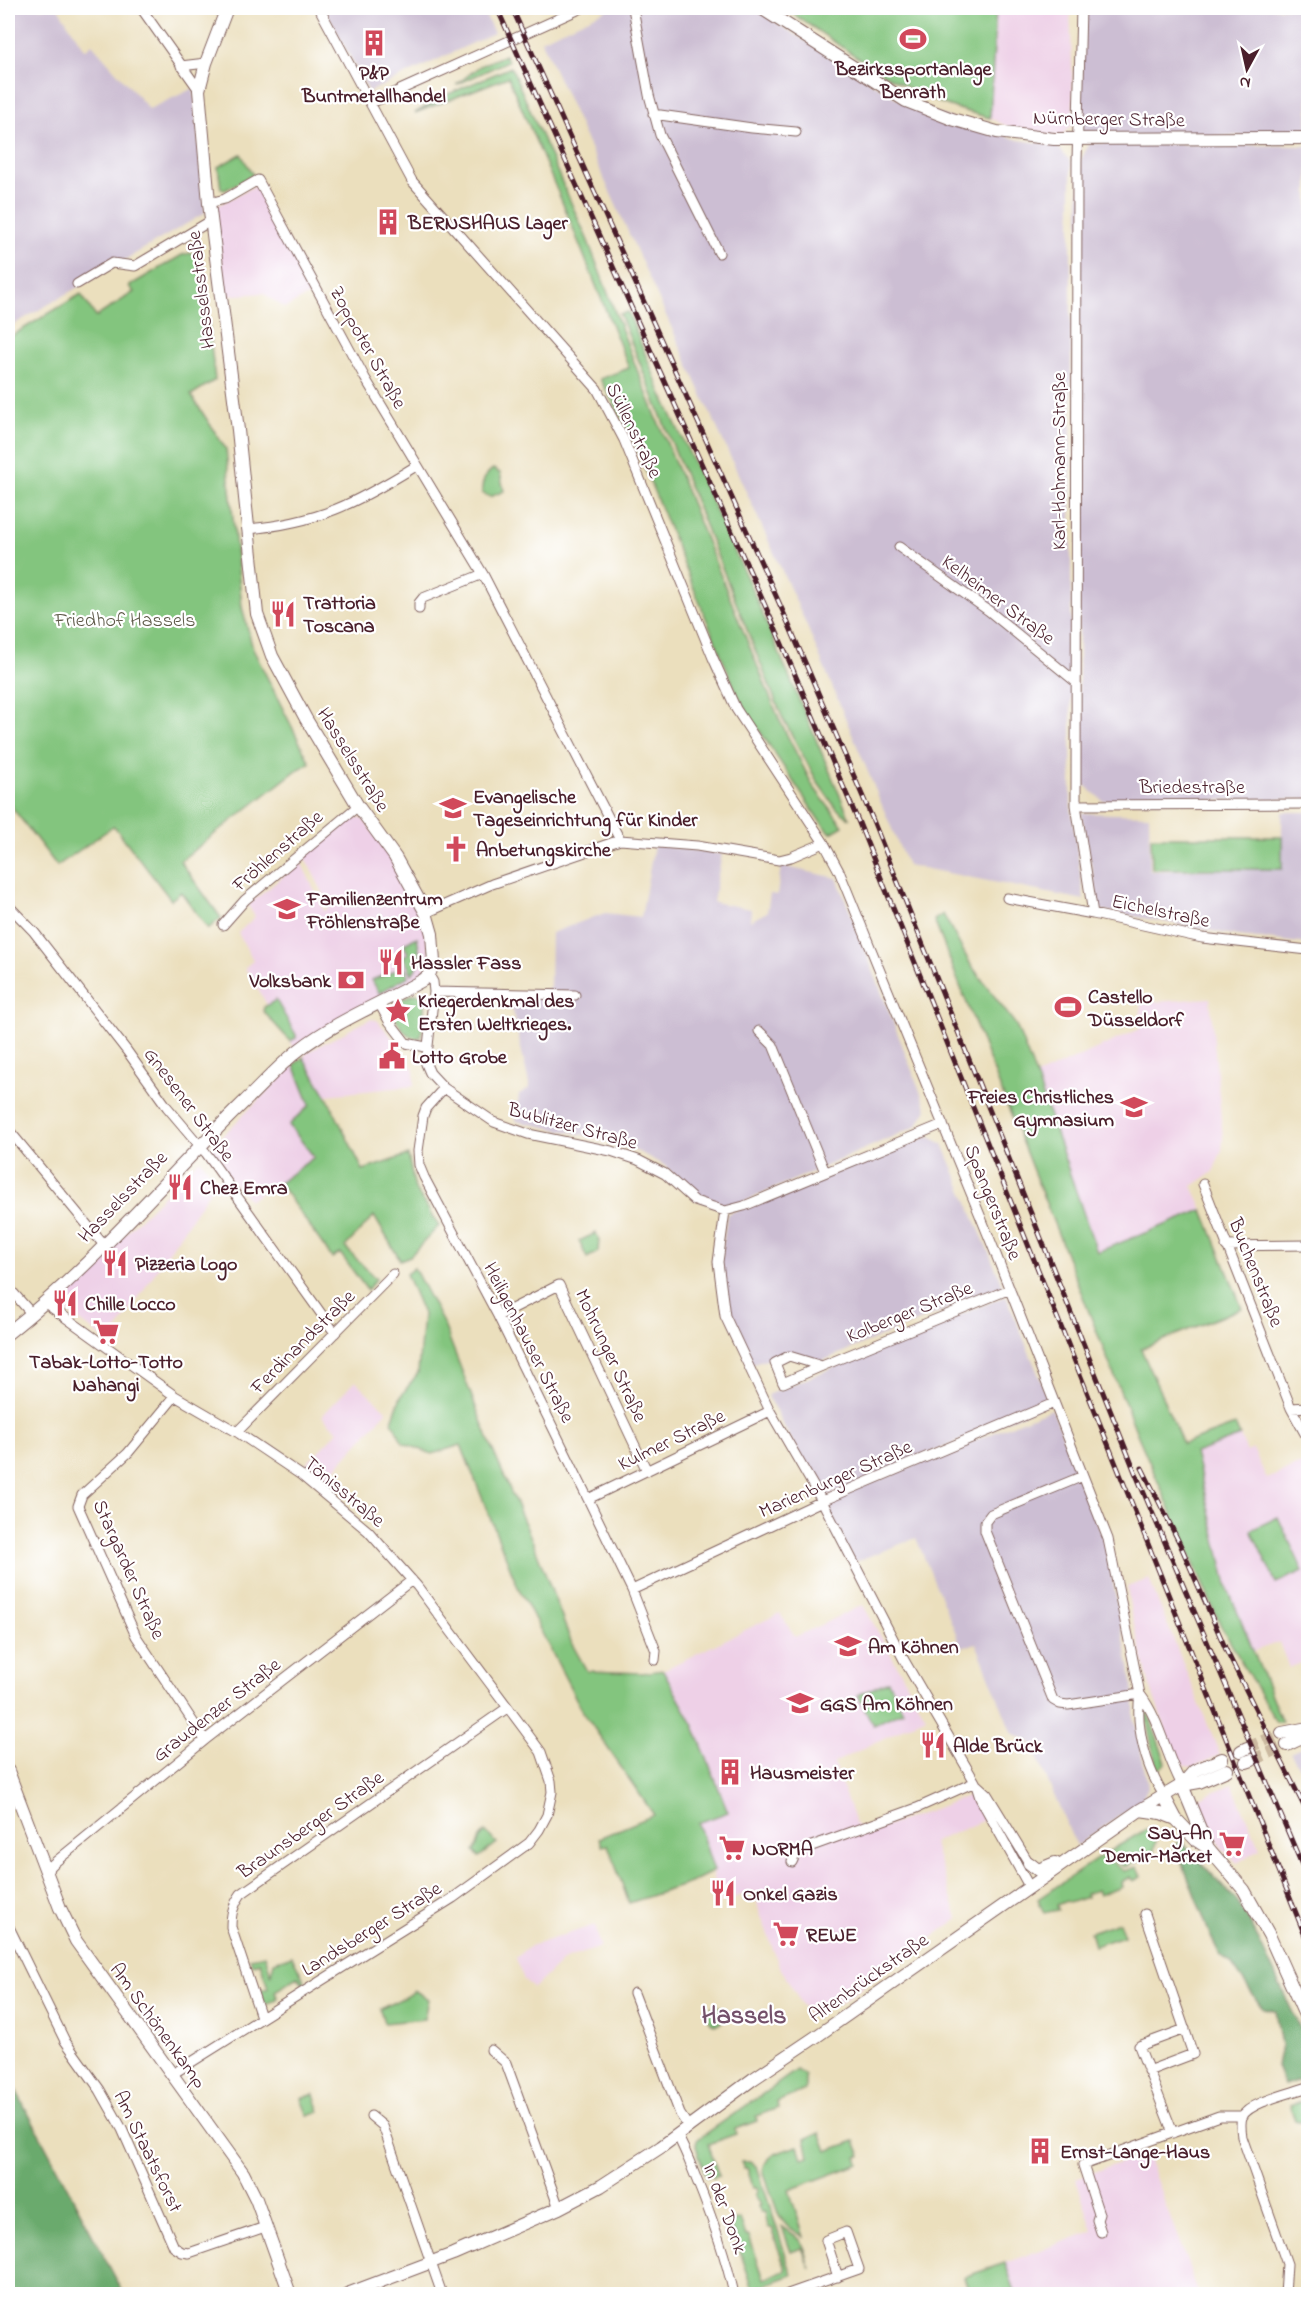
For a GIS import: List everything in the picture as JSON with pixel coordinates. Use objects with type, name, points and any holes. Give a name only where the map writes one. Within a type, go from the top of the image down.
[{"type":"street","points":[[141,8],[199,90]]},
{"type":"street","name":"Hasselsstraße","points":[[8,1332],[44,1302],[199,1146],[301,1049],[319,1036],[429,975],[434,962],[432,934],[426,913],[395,857],[358,806],[306,719],[264,635],[257,614],[238,430],[209,202],[199,90],[206,63],[227,8]]},
{"type":"street","name":"Süllenstraße","points":[[319,8],[412,181],[597,389],[624,440],[736,709],[824,843]]},
{"type":"street","points":[[371,103],[582,8]]},
{"type":"street","points":[[633,8],[653,114],[660,135],[719,253]]},
{"type":"street","name":"Nürnberger Straße","points":[[761,8],[918,107],[1007,134],[1044,139],[1308,138]]},
{"type":"street","name":"Karl-Hohmann-Straße","points":[[1081,8],[1077,139],[1076,805],[1094,914]]},
{"type":"street","points":[[182,66],[206,63]]},
{"type":"street","points":[[653,114],[796,132]]},
{"type":"street","name":"Zoppoter Straße","points":[[209,202],[225,199],[258,180],[298,259],[416,466],[483,574],[620,840]]},
{"type":"street","points":[[77,284],[112,263],[135,266],[212,219]]},
{"type":"street","points":[[247,529],[294,523],[321,516],[374,492],[416,466]]},
{"type":"street","name":"Kelheimer Straße","points":[[899,547],[989,611],[1076,682]]},
{"type":"street","points":[[419,609],[419,603],[423,598],[483,574]]},
{"type":"street","name":"Briedestraße","points":[[1076,805],[1308,804]]},
{"type":"street","name":"Fröhlenstraße","points":[[224,925],[245,900],[358,806]]},
{"type":"street","points":[[426,913],[492,884],[620,840],[697,846],[779,860],[824,843]]},
{"type":"street","name":"Spangerstraße","points":[[824,843],[839,871],[943,1124],[1108,1539],[1140,1694],[1138,1715],[1144,1747],[1153,1778],[1164,1796]]},
{"type":"street","name":"Eichelstraße","points":[[1007,898],[1094,914],[1202,938],[1308,950]]},
{"type":"street","name":"Gnesener Straße","points":[[8,907],[38,937],[199,1146],[335,1333]]},
{"type":"street","points":[[429,975],[433,982],[434,992],[426,1047],[427,1069],[444,1088]]},
{"type":"street","points":[[434,992],[575,995]]},
{"type":"street","points":[[379,1003],[406,1043],[426,1047]]},
{"type":"street","points":[[759,1031],[773,1045],[825,1172]]},
{"type":"street","name":"Bublitzer Straße","points":[[444,1088],[494,1122],[528,1134],[611,1150],[638,1160],[665,1174],[695,1201],[725,1211]]},
{"type":"street","name":"Heiligenhauser Straße","points":[[444,1088],[426,1108],[423,1116],[419,1140],[420,1165],[431,1191],[498,1316],[632,1590],[656,1651],[655,1659]]},
{"type":"street","points":[[943,1124],[744,1206],[725,1211],[718,1262],[725,1316],[770,1411],[822,1501],[904,1660],[975,1782],[980,1798],[1030,1888]]},
{"type":"street","points":[[8,1129],[103,1244]]},
{"type":"street","name":"Buchenstraße","points":[[1203,1184],[1291,1408],[1308,1439]]},
{"type":"street","points":[[1226,1246],[1308,1245]]},
{"type":"street","name":"Ferdinandstraße","points":[[237,1432],[393,1274]]},
{"type":"street","name":"Mohrunger Straße","points":[[498,1316],[559,1285],[647,1471]]},
{"type":"street","points":[[8,1287],[31,1313]]},
{"type":"street","name":"Kolberger Straße","points":[[822,1366],[789,1356],[775,1363],[783,1383],[1010,1289]]},
{"type":"street","name":"Tönisstraße","points":[[44,1302],[175,1396],[237,1432],[314,1485],[368,1531],[412,1580],[541,1752],[552,1781]]},
{"type":"street","name":"Stargarder Straße","points":[[175,1396],[128,1453],[82,1495],[78,1506],[136,1636],[205,1740]]},
{"type":"street","name":"Marienburger Straße","points":[[632,1590],[822,1501],[1054,1403]]},
{"type":"street","points":[[1291,1408],[1308,1407]]},
{"type":"street","name":"Kulmer Straße","points":[[588,1498],[770,1411]]},
{"type":"street","points":[[1083,1476],[991,1514],[985,1522],[985,1531],[1053,1700],[1068,1705],[1140,1694]]},
{"type":"street","name":"Graudenzer Straße","points":[[46,1871],[205,1740],[412,1580]]},
{"type":"street","name":"Spangerstraße","points":[[1140,1694],[1153,1716],[1171,1764],[1182,1785]]},
{"type":"street","name":"Braunsberger Straße","points":[[261,2017],[231,1927],[234,1903],[241,1894],[507,1708]]},
{"type":"street","points":[[1308,1728],[1284,1739],[1308,1735]]},
{"type":"street","name":"Altenbrückstraße","points":[[347,2295],[431,2263],[560,2208],[601,2186],[1140,1810],[1182,1785],[1199,1782],[1225,1765]]},
{"type":"street","name":"Am Schönenkamp","points":[[8,1772],[76,1941],[243,2173],[256,2199],[290,2295]]},
{"type":"street","name":"Landsberger Straße","points":[[171,2075],[453,1898],[529,1843],[547,1815],[552,1781]]},
{"type":"street","points":[[792,1862],[796,1853],[809,1847],[917,1808],[975,1782]]},
{"type":"street","points":[[975,1782],[987,1794],[1029,1863]]},
{"type":"street","points":[[1182,1785],[1208,1848]]},
{"type":"street","points":[[1164,1796],[1176,1819],[1196,1840],[1208,1848],[1244,1890],[1308,2022]]},
{"type":"street","points":[[1140,1810],[1161,1813],[1176,1819]]},
{"type":"street","name":"Altenbrückstraße","points":[[1029,1863],[1034,1868],[1043,1869],[1057,1862],[1071,1859]]},
{"type":"street","points":[[1145,1914],[1193,2054],[1148,2071]]},
{"type":"street","name":"Am Staatsforst","points":[[8,1925],[65,2041],[100,2090],[122,2129],[174,2247],[189,2253],[265,2227]]},
{"type":"street","points":[[634,1993],[680,2114],[688,2127]]},
{"type":"street","points":[[1173,2133],[1139,2046],[1185,2029]]},
{"type":"street","points":[[491,2050],[506,2063],[560,2208]]},
{"type":"street","points":[[1285,2295],[1287,2264],[1242,2136],[1241,2123],[1247,2110],[1258,2104],[1308,2087]]},
{"type":"street","points":[[371,2116],[383,2126],[442,2295]]},
{"type":"street","points":[[1101,2232],[1097,2220],[1099,2214],[1083,2165],[1219,2116],[1243,2116]]},
{"type":"street","name":"In der Donk","points":[[677,2135],[685,2148],[711,2212],[724,2252],[734,2295]]},
{"type":"street","points":[[788,2295],[838,2277],[859,2269],[846,2232],[826,2240],[838,2277]]},
{"type":"shaded area","points":[[8,8],[58,8],[85,50],[92,44],[149,109],[194,88],[205,213],[8,328]]},
{"type":"shaded area","points":[[324,8],[482,8],[494,33],[369,92]]},
{"type":"shaded area","points":[[611,8],[753,8],[904,103],[1019,140],[1056,145],[1071,162],[1071,805],[1084,900],[907,865],[803,617],[541,40]]},
{"type":"shaded area","points":[[996,8],[1070,8],[1074,123],[1061,136],[1021,133],[990,118]]},
{"type":"shaded area","points":[[1084,8],[1308,8],[1308,135],[1092,137],[1083,132],[1080,125]]},
{"type":"shaded area","points":[[1090,143],[1308,146],[1308,799],[1103,801],[1079,780],[1079,163]]},
{"type":"shaded area","points":[[256,185],[314,292],[285,308],[263,293],[224,296],[215,207]]},
{"type":"shaded area","points":[[1282,812],[1308,812],[1308,944],[1239,936],[1100,910],[1081,813],[1149,815],[1150,871],[1282,869]]},
{"type":"shaded area","points":[[349,817],[363,819],[393,859],[423,917],[430,955],[424,973],[294,1049],[245,968],[253,960],[238,933],[255,917],[248,905],[301,862],[325,912],[329,904],[303,854]]},
{"type":"shaded area","points":[[654,845],[722,854],[713,902],[751,909],[750,921],[767,912],[770,894],[777,895],[781,866],[837,878],[927,1109],[917,1126],[725,1210],[694,1199],[667,1167],[641,1153],[603,1139],[516,1121],[519,1094],[530,1088],[511,1004],[550,988],[551,933],[605,913],[641,917]]},
{"type":"shaded area","name":"Freies Christliches Gymnasium","points":[[1210,998],[1223,1139],[1222,1150],[1213,1172],[1192,1186],[1203,1210],[1097,1252],[1036,1076],[1140,1029],[1141,1003]]},
{"type":"shaded area","points":[[370,1019],[377,1020],[390,1035],[414,1070],[414,1086],[326,1095],[303,1057],[308,1052]]},
{"type":"shaded area","points":[[294,1065],[310,1105],[314,1157],[279,1183],[249,1200],[210,1156],[212,1146]]},
{"type":"shaded area","points":[[929,1136],[943,1144],[1003,1286],[817,1363],[790,1352],[750,1364],[726,1314],[721,1259],[727,1214]]},
{"type":"shaded area","points":[[200,1159],[216,1181],[109,1342],[59,1306],[60,1298]]},
{"type":"shaded area","points":[[1006,1296],[1050,1403],[823,1498],[767,1395]]},
{"type":"shaded area","points":[[355,1381],[387,1411],[325,1480],[304,1466],[338,1431],[322,1416]]},
{"type":"shaded area","points":[[1052,1409],[1105,1541],[1134,1692],[1134,1717],[1148,1787],[1141,1801],[1076,1846],[1031,1742],[1012,1733],[976,1643],[962,1648],[916,1538],[854,1562],[824,1502]]},
{"type":"shaded area","points":[[1240,1436],[1247,1452],[1253,1449],[1267,1479],[1308,1461],[1308,1660],[1289,1668],[1279,1642],[1252,1652],[1228,1589],[1195,1453]]},
{"type":"shaded area","points":[[1149,1579],[1220,1755],[1193,1767],[1184,1766],[1174,1753],[1150,1686],[1131,1613],[1127,1587]]},
{"type":"shaded area","points":[[863,1605],[926,1717],[834,1763],[855,1823],[864,1834],[970,1795],[984,1820],[933,1842],[958,1919],[838,2004],[808,2015],[779,1965],[759,1911],[755,1891],[721,1902],[713,1878],[714,1871],[697,1823],[728,1811],[694,1726],[663,1670],[780,1613],[795,1637]]},
{"type":"shaded area","points":[[1308,1745],[1308,1780],[1290,1753]]},
{"type":"shaded area","points":[[1232,1784],[1260,1849],[1237,1863],[1221,1847],[1197,1799]]},
{"type":"shaded area","points":[[595,1925],[601,1947],[564,1959],[534,1988],[524,1980],[516,1958],[530,1946]]},
{"type":"shaded area","points":[[1146,2153],[1199,2294],[1016,2294],[1005,2263],[1093,2231],[1076,2179]]},
{"type":"green space","name":"Bezirkssportanlage Benrath","points":[[784,8],[996,8],[990,118],[940,103],[906,87],[870,66]]},
{"type":"green space","points":[[505,55],[508,61],[456,85],[480,66]]},
{"type":"green space","points":[[511,67],[588,241],[636,367],[779,719],[813,786],[843,826],[831,833],[819,820],[738,696],[630,433],[600,379],[629,368],[566,211],[508,77],[415,113],[444,96]]},
{"type":"green space","points":[[241,154],[253,175],[225,190],[221,189],[218,167]]},
{"type":"green space","name":"Friedhof Hassels","points":[[190,253],[195,255],[202,265],[215,380],[191,395],[226,449],[242,607],[253,649],[310,763],[297,770],[180,861],[221,918],[208,929],[181,892],[171,900],[114,826],[57,866],[8,802],[8,338],[81,294],[96,317],[134,292],[129,286],[182,255]]},
{"type":"green space","points":[[628,312],[660,390],[751,587],[850,819],[836,808],[818,783],[782,717],[620,314]]},
{"type":"green space","points":[[493,469],[500,473],[504,491],[490,497],[482,493],[482,486],[486,476]]},
{"type":"green space","points":[[1151,837],[1282,837],[1282,869],[1152,869]]},
{"type":"green space","points":[[943,914],[971,965],[1016,1025],[1097,1252],[1203,1210],[1242,1308],[1141,1349],[1183,1444],[1235,1425],[1240,1436],[1195,1453],[1228,1589],[1282,1722],[1276,1722],[1221,1626],[1138,1436],[934,920]]},
{"type":"green space","points":[[417,937],[419,957],[412,974],[403,956],[408,954],[404,944]]},
{"type":"green space","points":[[404,967],[409,976],[379,993],[372,980]]},
{"type":"green space","points":[[413,994],[419,994],[425,1002],[421,1037],[416,1038],[404,1031],[392,1013],[396,1003]]},
{"type":"green space","points":[[276,1000],[296,1035],[296,1038],[290,1041],[263,1011],[264,1007]]},
{"type":"green space","points":[[303,1057],[326,1095],[363,1170],[408,1155],[415,1189],[439,1226],[410,1256],[400,1260],[374,1216],[345,1247],[376,1279],[367,1290],[340,1253],[332,1258],[279,1183],[314,1157],[289,1125],[310,1105],[294,1065]]},
{"type":"green space","points":[[596,1233],[599,1239],[598,1252],[587,1258],[579,1241]]},
{"type":"green space","points":[[414,1268],[444,1325],[572,1644],[587,1671],[642,1673],[663,1670],[694,1726],[728,1812],[698,1823],[714,1871],[690,1883],[629,1903],[608,1845],[602,1846],[599,1838],[654,1815],[583,1712],[517,1585],[461,1445],[432,1454],[403,1443],[392,1421],[401,1396],[418,1373],[423,1314],[406,1274]]},
{"type":"green space","points":[[1278,1517],[1303,1571],[1276,1583],[1251,1530]]},
{"type":"green space","points":[[888,1681],[903,1711],[873,1725],[858,1695]]},
{"type":"green space","points":[[1144,1709],[1147,1710],[1166,1763],[1157,1770]]},
{"type":"green space","points":[[1145,1830],[1158,1831],[1153,1856],[1124,1867],[1106,1853]]},
{"type":"green space","points":[[485,1832],[497,1843],[479,1857],[474,1852]]},
{"type":"green space","points":[[1179,1839],[1237,1901],[1254,1930],[1308,2045],[1308,2077],[1284,2085],[1277,2066],[1281,2045],[1275,2011],[1263,2009],[1231,1963],[1220,1955],[1181,1859],[1174,1850]]},
{"type":"green space","points":[[1103,1855],[1124,1871],[1137,1867],[1141,1877],[1133,1881],[1130,1877],[1121,1882],[1122,1887],[1099,1895],[1097,1890],[1086,1894],[1087,1897],[1057,1905],[1058,1910],[1044,1913],[1038,1899]]},
{"type":"green space","points":[[1119,1922],[1124,1936],[1094,1946],[1090,1932]]},
{"type":"green space","points":[[265,1955],[271,1974],[274,1962],[292,1956],[305,1982],[303,1983],[298,1977],[275,1991],[278,1998],[268,2004],[265,2004],[260,1991],[268,1988],[260,1962],[252,1964],[250,1958]]},
{"type":"green space","points":[[414,1990],[428,1999],[424,2019],[384,2023],[380,2009],[411,1994]]},
{"type":"green space","points":[[716,2006],[722,2009],[725,2015],[722,2021],[716,2024],[710,2021],[707,2015],[710,2009]]},
{"type":"green space","points":[[797,2070],[805,2076],[805,2090],[777,2102],[778,2108],[756,2116],[757,2121],[735,2129],[736,2134],[708,2144],[719,2176],[706,2177],[696,2146],[697,2140]]},
{"type":"green space","points":[[8,2075],[124,2294],[8,2294]]},
{"type":"green space","points":[[314,2094],[320,2112],[308,2116],[301,2099]]},
{"type":"green space","points":[[1308,2099],[1308,2123],[1295,2120],[1290,2106]]},
{"type":"green space","points":[[820,2132],[827,2151],[855,2141],[861,2156],[857,2157],[859,2164],[789,2190],[804,2237],[787,2226],[779,2216],[763,2171],[771,2156],[787,2149],[798,2146],[802,2158],[809,2156],[805,2139]]},
{"type":"green space","points":[[741,2161],[750,2161],[757,2167],[792,2275],[753,2289],[731,2225],[733,2221],[740,2219],[746,2236],[749,2236],[764,2279],[785,2271],[785,2266],[773,2229],[768,2227],[765,2212],[761,2212],[759,2206],[761,2205],[755,2195],[758,2191],[757,2187],[753,2187],[747,2168],[744,2168]]},
{"type":"green space","points":[[782,2227],[800,2240],[811,2269],[802,2248],[791,2252]]},
{"type":"green space","points":[[1005,2263],[1016,2294],[970,2294],[964,2277]]},
{"type":"tunnel","points":[[1247,1748],[1282,1733]]},
{"type":"tunnel","points":[[1252,1760],[1287,1745]]},
{"type":"railway","points":[[497,8],[772,621],[859,823],[1308,1943]]},
{"type":"railway","points":[[512,8],[785,616],[872,818],[1135,1472],[1308,1879]]},
{"type":"railway","points":[[1142,1468],[1180,1544],[1227,1652],[1308,1814]]},
{"type":"place","name":"Bezirkssportanlage Benrath","points":[[913,39]]},
{"type":"place","name":"P&P Buntmetallhandel","points":[[374,43]]},
{"type":"place","name":"BERNSHAUS Lager","points":[[388,222]]},
{"type":"place","name":"Trattoria Toscana","points":[[283,614]]},
{"type":"place","name":"Evangelische Tageseinrichtung für Kinder","points":[[453,808]]},
{"type":"place","name":"Anbetungskirche","points":[[456,849]]},
{"type":"place","name":"Familienzentrum Fröhlenstraße","points":[[287,909]]},
{"type":"place","name":"Hassler Fass","points":[[391,962]]},
{"type":"place","name":"Volksbank","points":[[351,980]]},
{"type":"place","name":"Castello Düsseldorf","points":[[1068,1007]]},
{"type":"place","name":"Kriegerdenkmal des Ersten Weltkrieges.","points":[[398,1011]]},
{"type":"place","name":"Lotto Grobe","points":[[392,1056]]},
{"type":"place","name":"Freies Christliches Gymnasium","points":[[1134,1107]]},
{"type":"place","name":"Chez Emra","points":[[180,1187]]},
{"type":"place","name":"Pizzeria Logo","points":[[115,1263]]},
{"type":"place","name":"Chille Locco","points":[[65,1303]]},
{"type":"place","name":"Tabak-Lotto-Totto Nahangi","points":[[106,1332]]},
{"type":"place","name":"Am Köhnen","points":[[848,1646]]},
{"type":"place","name":"GGS Am Köhnen","points":[[800,1703]]},
{"type":"place","name":"Alde Brück","points":[[933,1745]]},
{"type":"place","name":"Hausmeister","points":[[730,1772]]},
{"type":"place","name":"Say-An Demir-Market","points":[[1232,1844]]},
{"type":"place","name":"NORMA","points":[[732,1848]]},
{"type":"place","name":"Onkel Gazis","points":[[723,1893]]},
{"type":"place","name":"REWE","points":[[786,1934]]},
{"type":"place","name":"Ernst-Lange-Haus","points":[[1040,2151]]},
{"type":"district","name":"Hassels","points":[[744,2014]]}]
